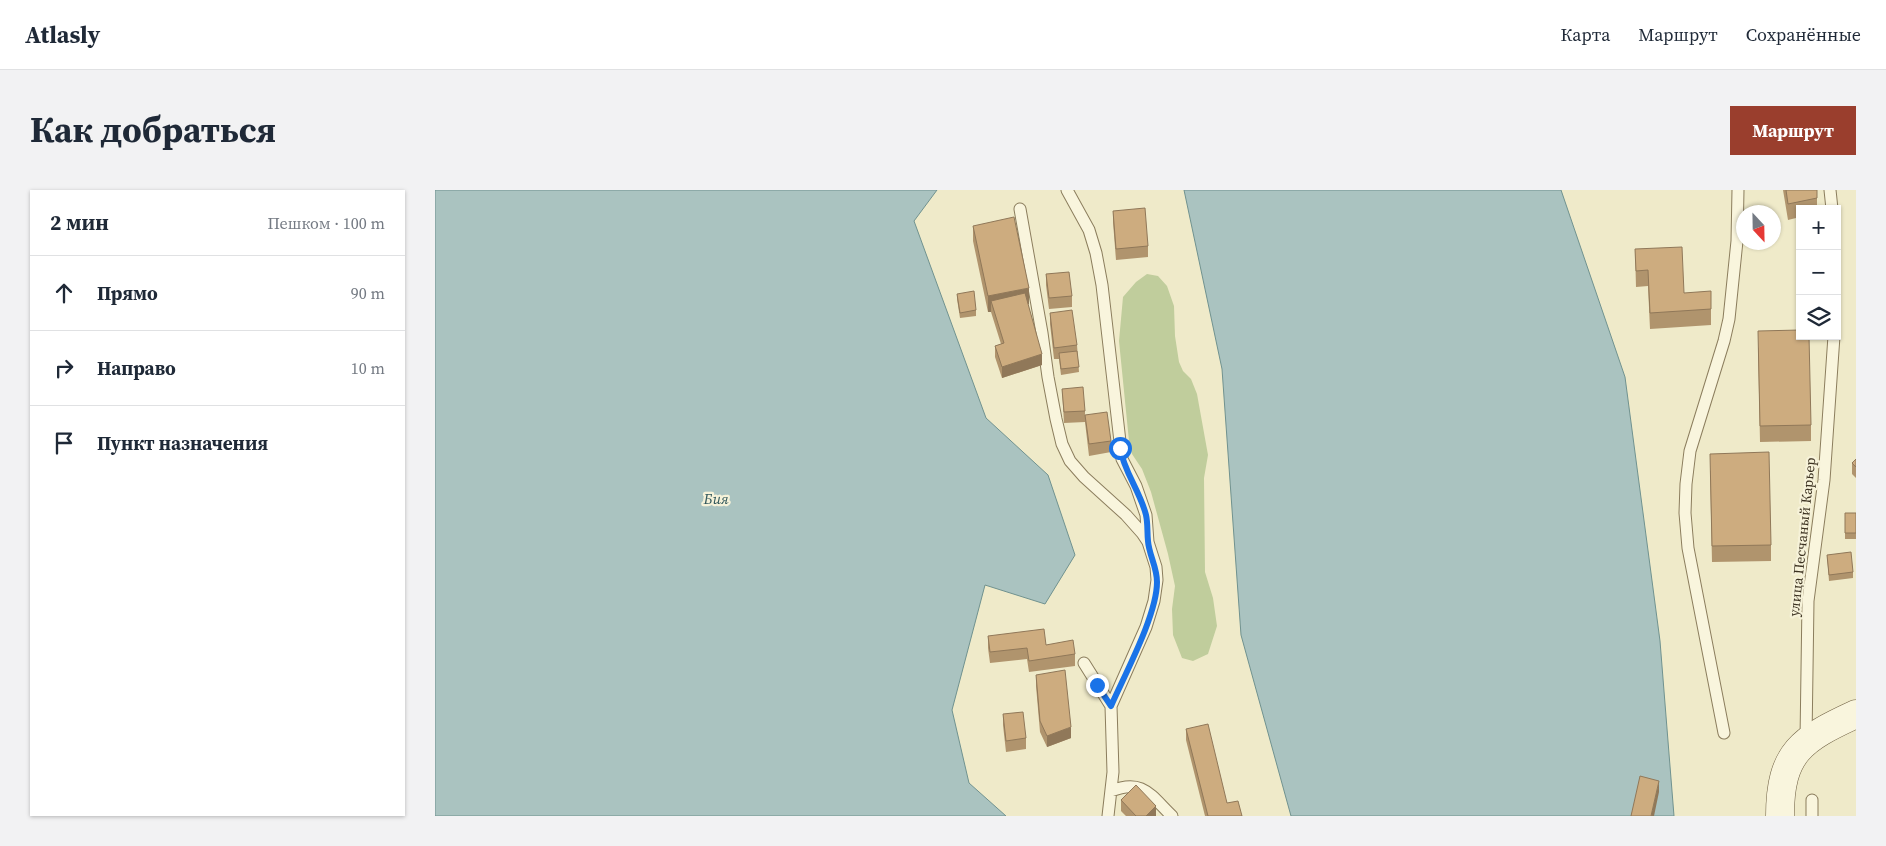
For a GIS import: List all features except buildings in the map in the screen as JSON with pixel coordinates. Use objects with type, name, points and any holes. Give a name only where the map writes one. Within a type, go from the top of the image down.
[{"type":"street","points":[[1779,816],[1783,781],[1791,758],[1806,741],[1818,732],[1856,714]]},
{"type":"lane","points":[[1067,190],[1089,230],[1096,254],[1102,285],[1122,459],[1136,486],[1146,515],[1148,542],[1157,580],[1154,601],[1146,627],[1111,706],[1113,772],[1108,816]]},
{"type":"lane","points":[[1723,733],[1688,548],[1686,484],[1690,451],[1725,341],[1729,319],[1737,241],[1738,190]]},
{"type":"lane","points":[[1830,190],[1832,205]]},
{"type":"lane","points":[[1020,210],[1048,377],[1063,444],[1070,461],[1084,477],[1130,519],[1148,542]]},
{"type":"lane","name":"улица Песчаный Карьер","points":[[1806,741],[1808,601],[1824,480],[1834,340]]},
{"type":"lane","points":[[1084,663],[1111,706]]},
{"type":"lane","points":[[1111,791],[1137,786],[1146,791],[1172,816]]},
{"type":"lane","points":[[1812,800],[1812,816]]},
{"type":"green space","points":[[1147,274],[1158,276],[1167,286],[1174,306],[1175,336],[1179,362],[1183,371],[1191,379],[1197,394],[1208,455],[1204,478],[1205,572],[1213,598],[1217,626],[1208,654],[1193,661],[1182,658],[1173,635],[1172,609],[1175,586],[1168,554],[1151,492],[1142,469],[1132,454],[1129,441],[1119,341],[1123,297],[1136,282]]},
{"type":"water","name":"Бия","points":[[435,190],[937,190],[914,221],[986,418],[1048,475],[1075,555],[1045,604],[985,585],[952,710],[969,783],[1006,816],[435,816]]},
{"type":"water","points":[[1184,190],[1561,190],[1625,377],[1660,641],[1674,816],[1291,816],[1241,635],[1222,369]]},
{"type":"route","points":[[1097,685],[1111,706],[1146,627],[1157,588],[1155,567],[1148,542],[1149,534],[1146,515],[1136,486],[1124,467],[1120,448]]}]
